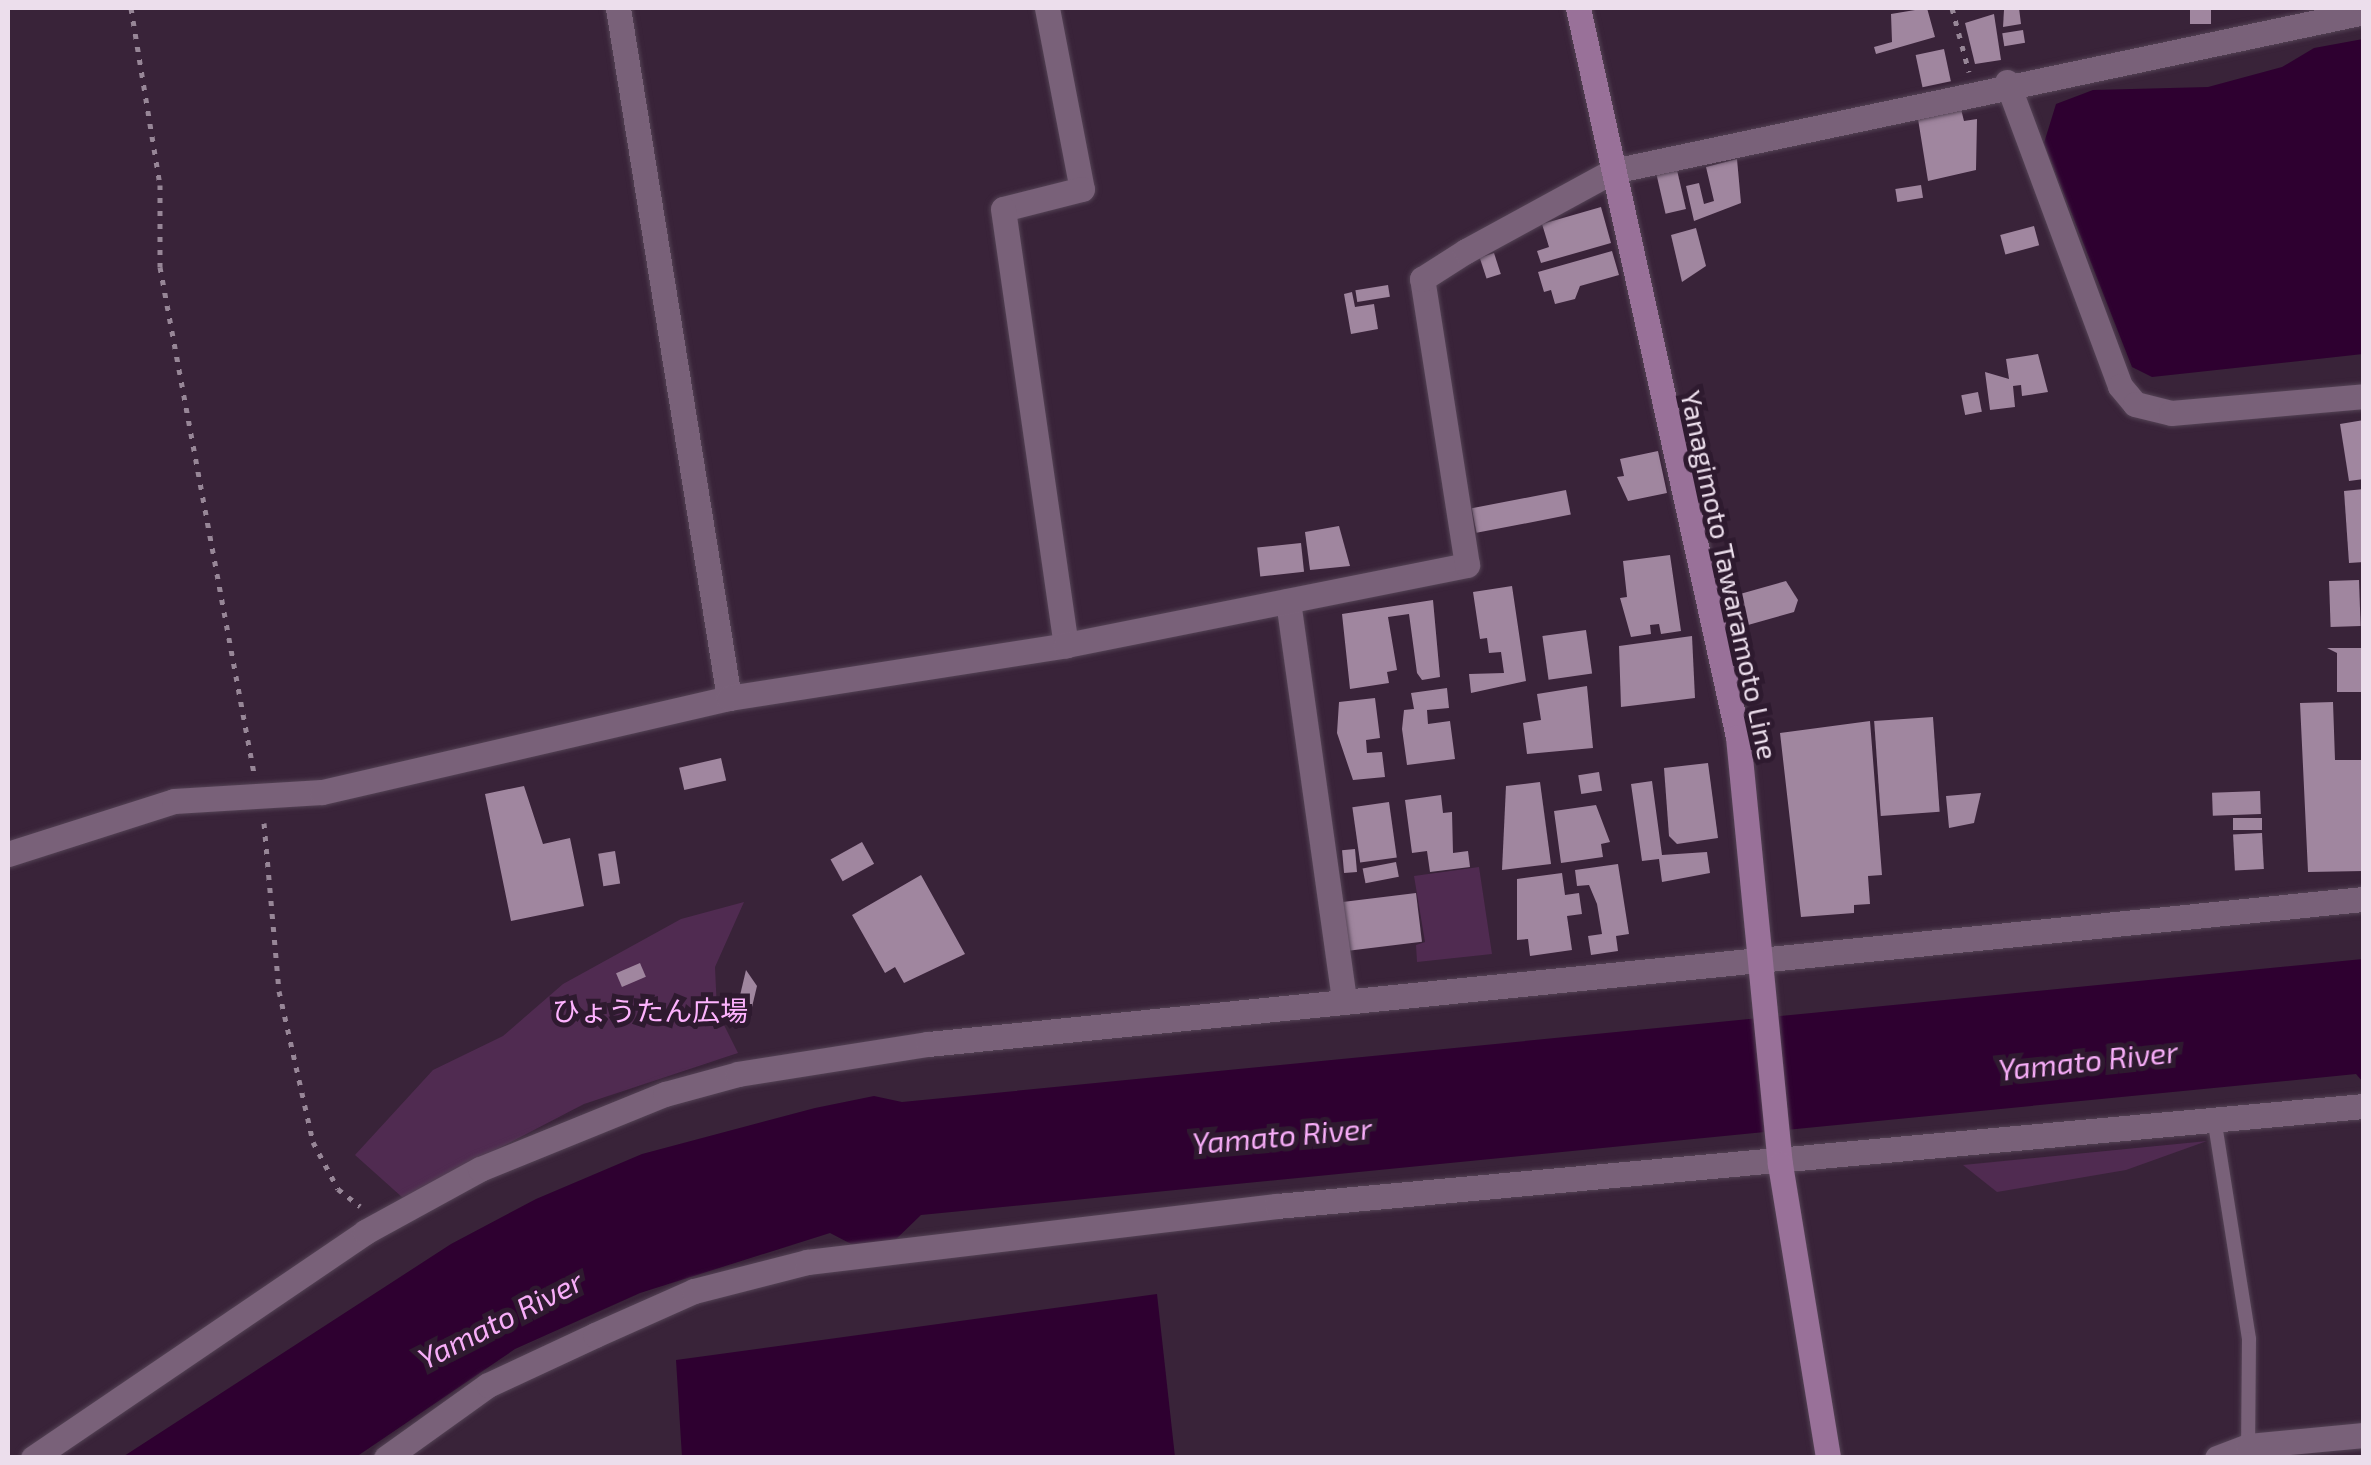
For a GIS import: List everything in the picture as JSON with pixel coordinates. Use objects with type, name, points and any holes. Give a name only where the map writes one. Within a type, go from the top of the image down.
[{"type":"main road","name":"Yanagimoto Tawaramoto Line","points":[[1578,8],[1738,736],[1780,1158],[1828,1458]]},
{"type":"street","points":[[618,8],[729,698]]},
{"type":"street","points":[[1046,8],[1082,189],[1002,208],[1066,645]]},
{"type":"street","points":[[8,854],[174,801],[322,792],[729,698],[1066,645],[1466,564],[1422,278],[1614,171],[1973,89],[2364,12]]},
{"type":"street","points":[[2008,82],[2120,386],[2135,404],[2171,413],[2364,396]]},
{"type":"street","points":[[1288,601],[1344,1000]]},
{"type":"street","points":[[34,1458],[381,1223],[480,1169],[665,1094],[738,1074],[928,1044],[2364,900]]},
{"type":"street","points":[[386,1458],[488,1385],[595,1335],[694,1291],[807,1262],[1258,1208],[1780,1158],[2216,1124],[2364,1106]]},
{"type":"street","points":[[2218,1458],[2248,1446],[2364,1435]]},
{"type":"lane","points":[[2216,1124],[2250,1339],[2248,1446]]},
{"type":"path","points":[[131,8],[160,186],[160,267],[244,740],[261,795],[279,991],[313,1142],[338,1189],[381,1223]]},
{"type":"path","points":[[1952,8],[1973,89]]},
{"type":"green space","points":[[1479,867],[1492,954],[1417,962],[1416,945],[1425,942],[1414,876]]},
{"type":"green space","name":"ひょうたん広場","points":[[744,902],[715,967],[717,1011],[738,1053],[584,1104],[403,1198],[355,1155],[433,1070],[503,1036],[563,984],[681,919]]},
{"type":"green space","points":[[2207,1141],[2126,1170],[1997,1192],[1963,1165]]},
{"type":"water","points":[[2363,39],[2363,354],[2152,377],[2132,367],[2044,143],[2056,104],[2093,90],[2208,87],[2282,67],[2314,48]]},
{"type":"water","name":"Yamato River","points":[[2363,959],[2363,1082],[2356,1074],[921,1215],[892,1243],[857,1247],[830,1233],[640,1293],[515,1349],[356,1457],[121,1458],[451,1244],[536,1199],[642,1154],[815,1108],[874,1096],[902,1102]]},
{"type":"water","points":[[1157,1294],[1175,1457],[682,1457],[676,1360]]},
{"type":"building","points":[[1927,8],[1935,37],[1876,54],[1874,47],[1892,42],[1891,14]]},
{"type":"building","points":[[2019,8],[2021,24],[2003,27],[2004,10]]},
{"type":"building","points":[[2190,8],[2211,8],[2211,24],[2190,24]]},
{"type":"building","points":[[1994,14],[2001,60],[1975,64],[1965,23]]},
{"type":"building","points":[[2023,30],[2025,43],[2004,46],[2002,33]]},
{"type":"building","points":[[1944,49],[1951,81],[1922,87],[1916,55]]},
{"type":"building","points":[[1961,109],[1964,121],[1977,119],[1976,170],[1928,181],[1918,119]]},
{"type":"building","points":[[1737,159],[1741,203],[1694,221],[1686,186],[1699,183],[1704,204],[1714,201],[1706,167]]},
{"type":"building","points":[[1677,170],[1686,209],[1666,214],[1657,175]]},
{"type":"building","points":[[1921,185],[1923,198],[1897,202],[1895,189]]},
{"type":"building","points":[[1601,207],[1611,243],[1541,263],[1537,251],[1549,247],[1542,224]]},
{"type":"building","points":[[2034,226],[2039,245],[2005,254],[2000,235]]},
{"type":"building","points":[[1696,228],[1706,266],[1682,282],[1671,235]]},
{"type":"building","points":[[1612,251],[1619,275],[1580,286],[1575,299],[1555,304],[1551,290],[1544,292],[1538,272]]},
{"type":"building","points":[[1494,253],[1501,274],[1487,279],[1480,258]]},
{"type":"building","points":[[1388,285],[1390,297],[1357,302],[1355,290]]},
{"type":"building","points":[[1352,292],[1355,307],[1374,304],[1378,329],[1351,334],[1344,294]]},
{"type":"building","points":[[2038,354],[2048,392],[2022,396],[2021,385],[2013,386],[2015,407],[1990,410],[1985,372],[2009,379],[2006,359]]},
{"type":"building","points":[[1978,392],[1982,412],[1965,415],[1961,395]]},
{"type":"building","points":[[2364,420],[2364,479],[2349,481],[2340,424]]},
{"type":"building","points":[[1658,451],[1667,493],[1628,501],[1617,477],[1624,476],[1620,459]]},
{"type":"building","points":[[2364,489],[2364,562],[2349,563],[2344,491]]},
{"type":"building","points":[[1566,490],[1571,515],[1477,533],[1472,508]]},
{"type":"building","points":[[1339,526],[1350,566],[1310,570],[1305,532]]},
{"type":"building","points":[[1301,543],[1304,572],[1260,576],[1257,548]]},
{"type":"building","points":[[1670,555],[1681,631],[1661,634],[1659,624],[1650,625],[1651,634],[1631,637],[1620,598],[1627,597],[1623,561]]},
{"type":"building","points":[[2359,580],[2361,626],[2331,627],[2329,581]]},
{"type":"building","points":[[1786,581],[1798,600],[1794,612],[1748,625],[1740,594]]},
{"type":"building","points":[[1512,586],[1526,681],[1471,693],[1469,674],[1504,673],[1501,652],[1489,653],[1487,638],[1480,639],[1473,592]]},
{"type":"building","points":[[1433,600],[1440,677],[1422,680],[1417,673],[1409,614],[1388,617],[1397,670],[1387,672],[1389,683],[1350,689],[1342,614]]},
{"type":"building","points":[[1586,630],[1592,674],[1549,680],[1542,636]]},
{"type":"building","points":[[1692,636],[1695,698],[1621,707],[1619,646]]},
{"type":"building","points":[[2327,648],[2364,648],[2364,692],[2337,692],[2337,653]]},
{"type":"building","points":[[1587,686],[1593,748],[1527,754],[1523,723],[1541,720],[1537,694]]},
{"type":"building","points":[[1447,688],[1449,708],[1427,710],[1428,724],[1450,721],[1455,759],[1407,765],[1402,729],[1404,710],[1414,709],[1411,693]]},
{"type":"building","points":[[1375,698],[1380,738],[1366,740],[1367,753],[1382,752],[1385,777],[1353,780],[1337,733],[1339,702]]},
{"type":"building","points":[[2333,702],[2335,760],[2364,760],[2364,871],[2308,872],[2300,703]]},
{"type":"building","points":[[1933,717],[1940,812],[1881,816],[1874,721]]},
{"type":"building","points":[[1870,721],[1882,875],[1868,876],[1870,904],[1854,905],[1854,913],[1801,917],[1780,733]]},
{"type":"building","points":[[721,758],[726,780],[684,790],[679,768]]},
{"type":"building","points":[[1708,763],[1718,838],[1677,844],[1669,836],[1664,768]]},
{"type":"building","points":[[1599,772],[1602,791],[1581,794],[1578,775]]},
{"type":"building","points":[[1652,781],[1662,855],[1707,852],[1710,873],[1662,882],[1659,859],[1642,861],[1631,784]]},
{"type":"building","points":[[1540,782],[1551,864],[1502,870],[1506,786]]},
{"type":"building","points":[[524,786],[543,844],[570,838],[584,906],[511,921],[485,794]]},
{"type":"building","points":[[2260,791],[2261,814],[2213,816],[2212,793]]},
{"type":"building","points":[[1981,793],[1974,823],[1949,828],[1946,796]]},
{"type":"building","points":[[1441,795],[1443,813],[1452,812],[1453,853],[1468,851],[1470,867],[1430,872],[1427,851],[1412,853],[1405,800]]},
{"type":"building","points":[[1389,802],[1397,857],[1360,863],[1352,807]]},
{"type":"building","points":[[1596,805],[1610,842],[1601,844],[1603,857],[1561,863],[1554,811]]},
{"type":"building","points":[[2233,818],[2262,818],[2262,830],[2233,830]]},
{"type":"building","points":[[2262,833],[2264,869],[2235,870],[2233,835]]},
{"type":"building","points":[[862,842],[874,864],[843,881],[831,859]]},
{"type":"building","points":[[1355,849],[1357,872],[1344,873],[1342,850]]},
{"type":"building","points":[[615,851],[620,884],[603,886],[598,854]]},
{"type":"building","points":[[1396,862],[1399,877],[1365,883],[1363,868]]},
{"type":"building","points":[[1618,864],[1629,934],[1616,936],[1618,951],[1591,955],[1588,936],[1602,934],[1597,904],[1589,885],[1577,886],[1575,870]]},
{"type":"building","points":[[1562,873],[1565,895],[1579,893],[1582,914],[1567,916],[1572,950],[1530,956],[1528,939],[1517,940],[1517,879]]},
{"type":"building","points":[[921,875],[965,954],[904,983],[895,967],[885,973],[852,915]]},
{"type":"building","points":[[1416,893],[1422,942],[1347,951],[1341,902]]},
{"type":"building","points":[[640,963],[646,977],[622,987],[616,973]]},
{"type":"building","points":[[746,970],[757,986],[752,1007],[738,1004]]}]
